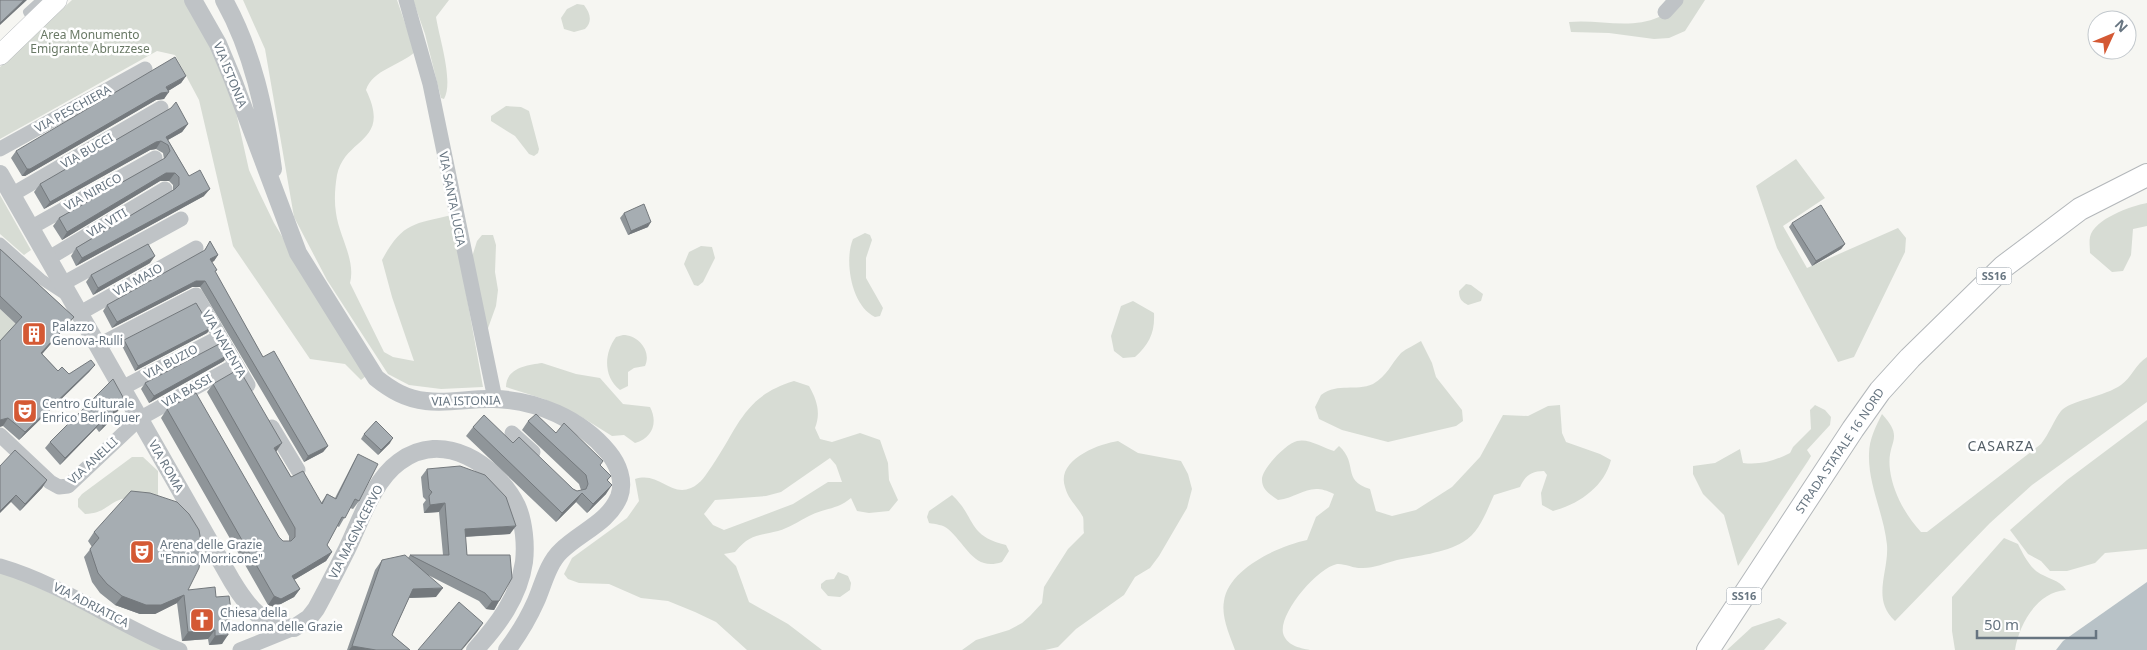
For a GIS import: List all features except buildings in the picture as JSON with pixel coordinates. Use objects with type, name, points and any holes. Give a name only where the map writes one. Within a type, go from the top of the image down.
[{"type":"main road","points":[[0,54],[57,0]]},
{"type":"main road","name":"STRADA STATALE 16 NORD","points":[[1708,650],[1853,429],[1880,391],[1910,358],[2003,267],[2080,209],[2147,175]]},
{"type":"street","name":"VIA ISTONIA","points":[[192,0],[218,44],[298,253],[376,378],[392,390],[408,398],[427,402],[495,399],[518,402],[566,417],[590,434],[606,449],[619,469],[621,480],[618,497],[605,516],[559,552],[524,626],[508,650]]},
{"type":"street","points":[[224,0],[252,66],[261,93],[277,196]]},
{"type":"street","name":"VIA SANTA LUCIA","points":[[406,0],[430,84],[495,399]]},
{"type":"street","points":[[1665,12],[1676,0]]},
{"type":"street","name":"VIA PESCHIERA","points":[[0,150],[145,69]]},
{"type":"street","name":"VIA BUCCI","points":[[13,194],[161,108]]},
{"type":"street","name":"VIA NIRICO","points":[[32,227],[155,158]]},
{"type":"street","name":"VIA ROMA","points":[[0,174],[64,283],[235,587],[257,614],[272,625],[294,628]]},
{"type":"street","name":"VIA VITI","points":[[49,258],[165,189]]},
{"type":"street","points":[[64,283],[181,219]]},
{"type":"street","points":[[0,243],[41,279],[77,306]]},
{"type":"street","name":"VIA MAIO","points":[[77,306],[196,248]]},
{"type":"street","name":"VIA NAVENTA","points":[[98,345],[196,295],[255,398]]},
{"type":"street","name":"VIA BUZIO","points":[[122,388],[220,337]]},
{"type":"street","name":"VIA BASSI","points":[[139,419],[193,387],[236,365]]},
{"type":"street","points":[[193,387],[202,404]]},
{"type":"street","points":[[265,414],[298,470]]},
{"type":"street","name":"VIA ANELLI","points":[[2,440],[50,482],[59,487],[68,486],[139,419]]},
{"type":"street","points":[[512,433],[546,465]]},
{"type":"street","name":"VIA MAGNACERVO","points":[[294,628],[309,618],[316,609],[370,500],[391,470],[399,462],[418,452],[447,449],[468,456],[499,479],[518,508],[522,524],[524,562],[512,600],[501,619],[475,650]]},
{"type":"street","name":"VIA ADRIATICA","points":[[0,566],[57,586],[180,650]]},
{"type":"street","points":[[257,614],[265,625],[266,633],[258,644]]},
{"type":"street","points":[[240,650],[294,628]]},
{"type":"lane","points":[[32,23],[27,12],[40,0]]},
{"type":"green space","name":"Area Monumento Emigrante Abruzzese","points":[[72,0],[187,0],[231,90],[249,170],[258,190],[274,223],[366,376],[361,380],[345,364],[310,359],[233,246],[199,100],[175,55],[157,51],[0,139],[0,67]]},
{"type":"green space","points":[[243,0],[397,0],[415,52],[374,77],[369,83],[366,90],[373,107],[374,120],[370,130],[342,163],[337,175],[335,208],[351,266],[350,283],[384,352],[393,357],[414,361],[392,297],[382,260],[396,239],[410,227],[418,223],[452,215],[483,387],[441,389],[409,385],[388,374],[327,280],[294,217],[265,49]]},
{"type":"green space","points":[[413,0],[449,0],[436,17],[447,71],[447,91],[444,99],[441,98],[425,34]]},
{"type":"green space","points":[[1681,0],[1705,0],[1685,31],[1669,38],[1654,39],[1609,33],[1571,32],[1569,22],[1626,24],[1648,21],[1659,17]]},
{"type":"green space","points":[[577,4],[584,5],[589,14],[588,26],[585,29],[574,32],[564,29],[561,18],[567,9]]},
{"type":"green space","points":[[506,106],[521,107],[529,111],[539,149],[538,153],[534,156],[529,154],[515,136],[491,121],[491,116]]},
{"type":"green space","points":[[1796,159],[1825,198],[1783,226],[1807,268],[1898,228],[1906,238],[1905,252],[1854,357],[1838,362],[1777,248],[1756,186]]},
{"type":"green space","points":[[0,195],[31,250],[24,255],[0,234]]},
{"type":"green space","points":[[2147,203],[2147,226],[2133,229],[2131,255],[2123,271],[2112,272],[2090,253],[2090,237],[2093,230],[2114,214]]},
{"type":"green space","points":[[865,233],[870,235],[872,240],[866,258],[866,278],[883,308],[880,316],[875,317],[860,303],[855,293],[850,270],[849,258],[853,239]]},
{"type":"green space","points":[[482,235],[493,235],[496,245],[495,272],[498,290],[496,306],[487,331],[472,257],[477,241]]},
{"type":"green space","points":[[701,246],[712,247],[715,258],[703,282],[698,286],[694,285],[684,264],[689,252]]},
{"type":"green space","points":[[1466,284],[1471,285],[1483,294],[1481,301],[1468,305],[1460,298],[1459,291]]},
{"type":"green space","points":[[1133,301],[1154,313],[1152,332],[1147,343],[1135,357],[1123,358],[1114,351],[1111,336],[1121,306]]},
{"type":"green space","points":[[0,309],[17,325],[0,343]]},
{"type":"green space","points":[[623,335],[634,338],[642,345],[647,355],[647,360],[645,366],[634,368],[628,372],[628,386],[620,390],[614,385],[607,365],[612,343],[616,337]]},
{"type":"green space","points":[[1421,341],[1432,363],[1436,377],[1462,410],[1463,421],[1456,426],[1388,442],[1342,430],[1319,419],[1315,407],[1321,395],[1334,389],[1373,384],[1385,374],[1401,353]]},
{"type":"green space","points":[[2147,357],[2147,402],[2032,485],[1990,523],[1895,621],[1888,613],[1882,594],[1887,545],[1869,466],[1870,443],[1882,414],[1893,430],[1894,435],[1889,460],[1897,496],[1915,526],[1921,532],[1927,532],[2041,444],[2058,415],[2065,407],[2121,385]]},
{"type":"green space","points":[[542,363],[576,374],[600,378],[623,404],[650,407],[654,424],[650,433],[641,441],[635,443],[624,435],[612,436],[580,416],[544,399],[506,387],[507,381],[513,372],[524,366]]},
{"type":"green space","points":[[794,381],[809,386],[817,407],[818,417],[815,428],[820,439],[832,442],[860,433],[880,440],[888,463],[889,480],[898,500],[889,511],[869,513],[857,511],[851,498],[841,505],[815,513],[782,530],[754,537],[745,542],[735,552],[724,554],[736,566],[749,602],[788,624],[822,650],[747,650],[716,622],[668,601],[641,598],[609,584],[579,583],[568,579],[564,574],[572,558],[627,518],[639,501],[635,479],[651,478],[670,487],[684,490],[695,486],[708,472],[744,414],[764,395],[777,387]],"holes":[[[830,458],[836,465],[842,482],[828,482],[793,504],[724,530],[713,525],[704,514],[715,500],[766,496],[781,492]]]},
{"type":"green space","points":[[1560,405],[1562,433],[1566,442],[1611,460],[1603,478],[1589,493],[1572,504],[1553,511],[1542,505],[1541,493],[1547,475],[1544,471],[1532,473],[1526,477],[1520,487],[1494,495],[1474,533],[1456,546],[1371,567],[1360,568],[1337,564],[1320,574],[1301,592],[1293,603],[1283,624],[1283,633],[1290,643],[1310,650],[1235,650],[1226,626],[1223,607],[1228,589],[1235,578],[1257,560],[1283,547],[1307,540],[1316,517],[1329,507],[1334,494],[1325,490],[1311,489],[1278,500],[1267,492],[1262,484],[1263,475],[1270,463],[1287,446],[1302,440],[1334,451],[1339,446],[1348,459],[1356,481],[1370,489],[1376,511],[1392,516],[1416,510],[1452,487],[1480,457],[1503,415],[1528,416],[1548,406]]},
{"type":"green space","points":[[1815,405],[1825,410],[1831,417],[1830,425],[1807,450],[1811,456],[1738,566],[1724,515],[1703,494],[1693,474],[1693,466],[1715,463],[1740,449],[1743,463],[1767,462],[1790,453],[1793,447],[1811,429],[1810,410]]},
{"type":"green space","points":[[2147,420],[2147,549],[2105,553],[2095,563],[2067,571],[2050,571],[2041,561],[2028,554],[2010,530],[2067,480]]},
{"type":"green space","points":[[1118,441],[1138,453],[1181,461],[1188,474],[1192,489],[1187,508],[1159,556],[1150,568],[1135,577],[1124,595],[1076,629],[1058,647],[1045,650],[962,650],[976,640],[1009,630],[1022,623],[1042,603],[1044,587],[1068,549],[1084,533],[1083,517],[1068,495],[1065,487],[1064,477],[1067,469],[1073,461],[1090,450]]},
{"type":"green space","points":[[132,457],[143,457],[158,471],[158,495],[149,498],[122,499],[102,510],[85,514],[78,507],[78,499],[82,494]]},
{"type":"green space","points":[[952,495],[960,503],[978,531],[993,541],[1006,545],[1009,551],[1002,562],[992,564],[977,560],[946,528],[929,523],[927,517],[929,511]]},
{"type":"green space","points":[[2004,538],[2018,544],[2028,562],[2036,571],[2056,581],[2066,590],[2046,597],[2031,611],[2025,620],[2015,650],[1955,650],[1952,631],[1952,597]]},
{"type":"green space","points":[[0,570],[9,573],[165,650],[0,650]]},
{"type":"green space","points":[[838,572],[848,576],[851,583],[850,590],[840,597],[828,596],[821,588],[821,584],[826,580],[834,579]]},
{"type":"green space","points":[[1779,618],[1787,623],[1764,650],[1727,650],[1752,627]]},
{"type":"shaded area","points":[[2147,582],[2147,650],[2056,650],[2063,641]]},
{"type":"place","name":"Palazzo Genova-Rulli","points":[[34,334]]},
{"type":"place","name":"Centro Culturale Enrico Berlinguer","points":[[25,411]]},
{"type":"place","name":"Arena delle Grazie \"Ennio Morricone\"","points":[[142,552]]},
{"type":"place","name":"Chiesa della Madonna delle Grazie","points":[[202,620]]},
{"type":"district","name":"CASARZA","points":[[2001,446]]}]
